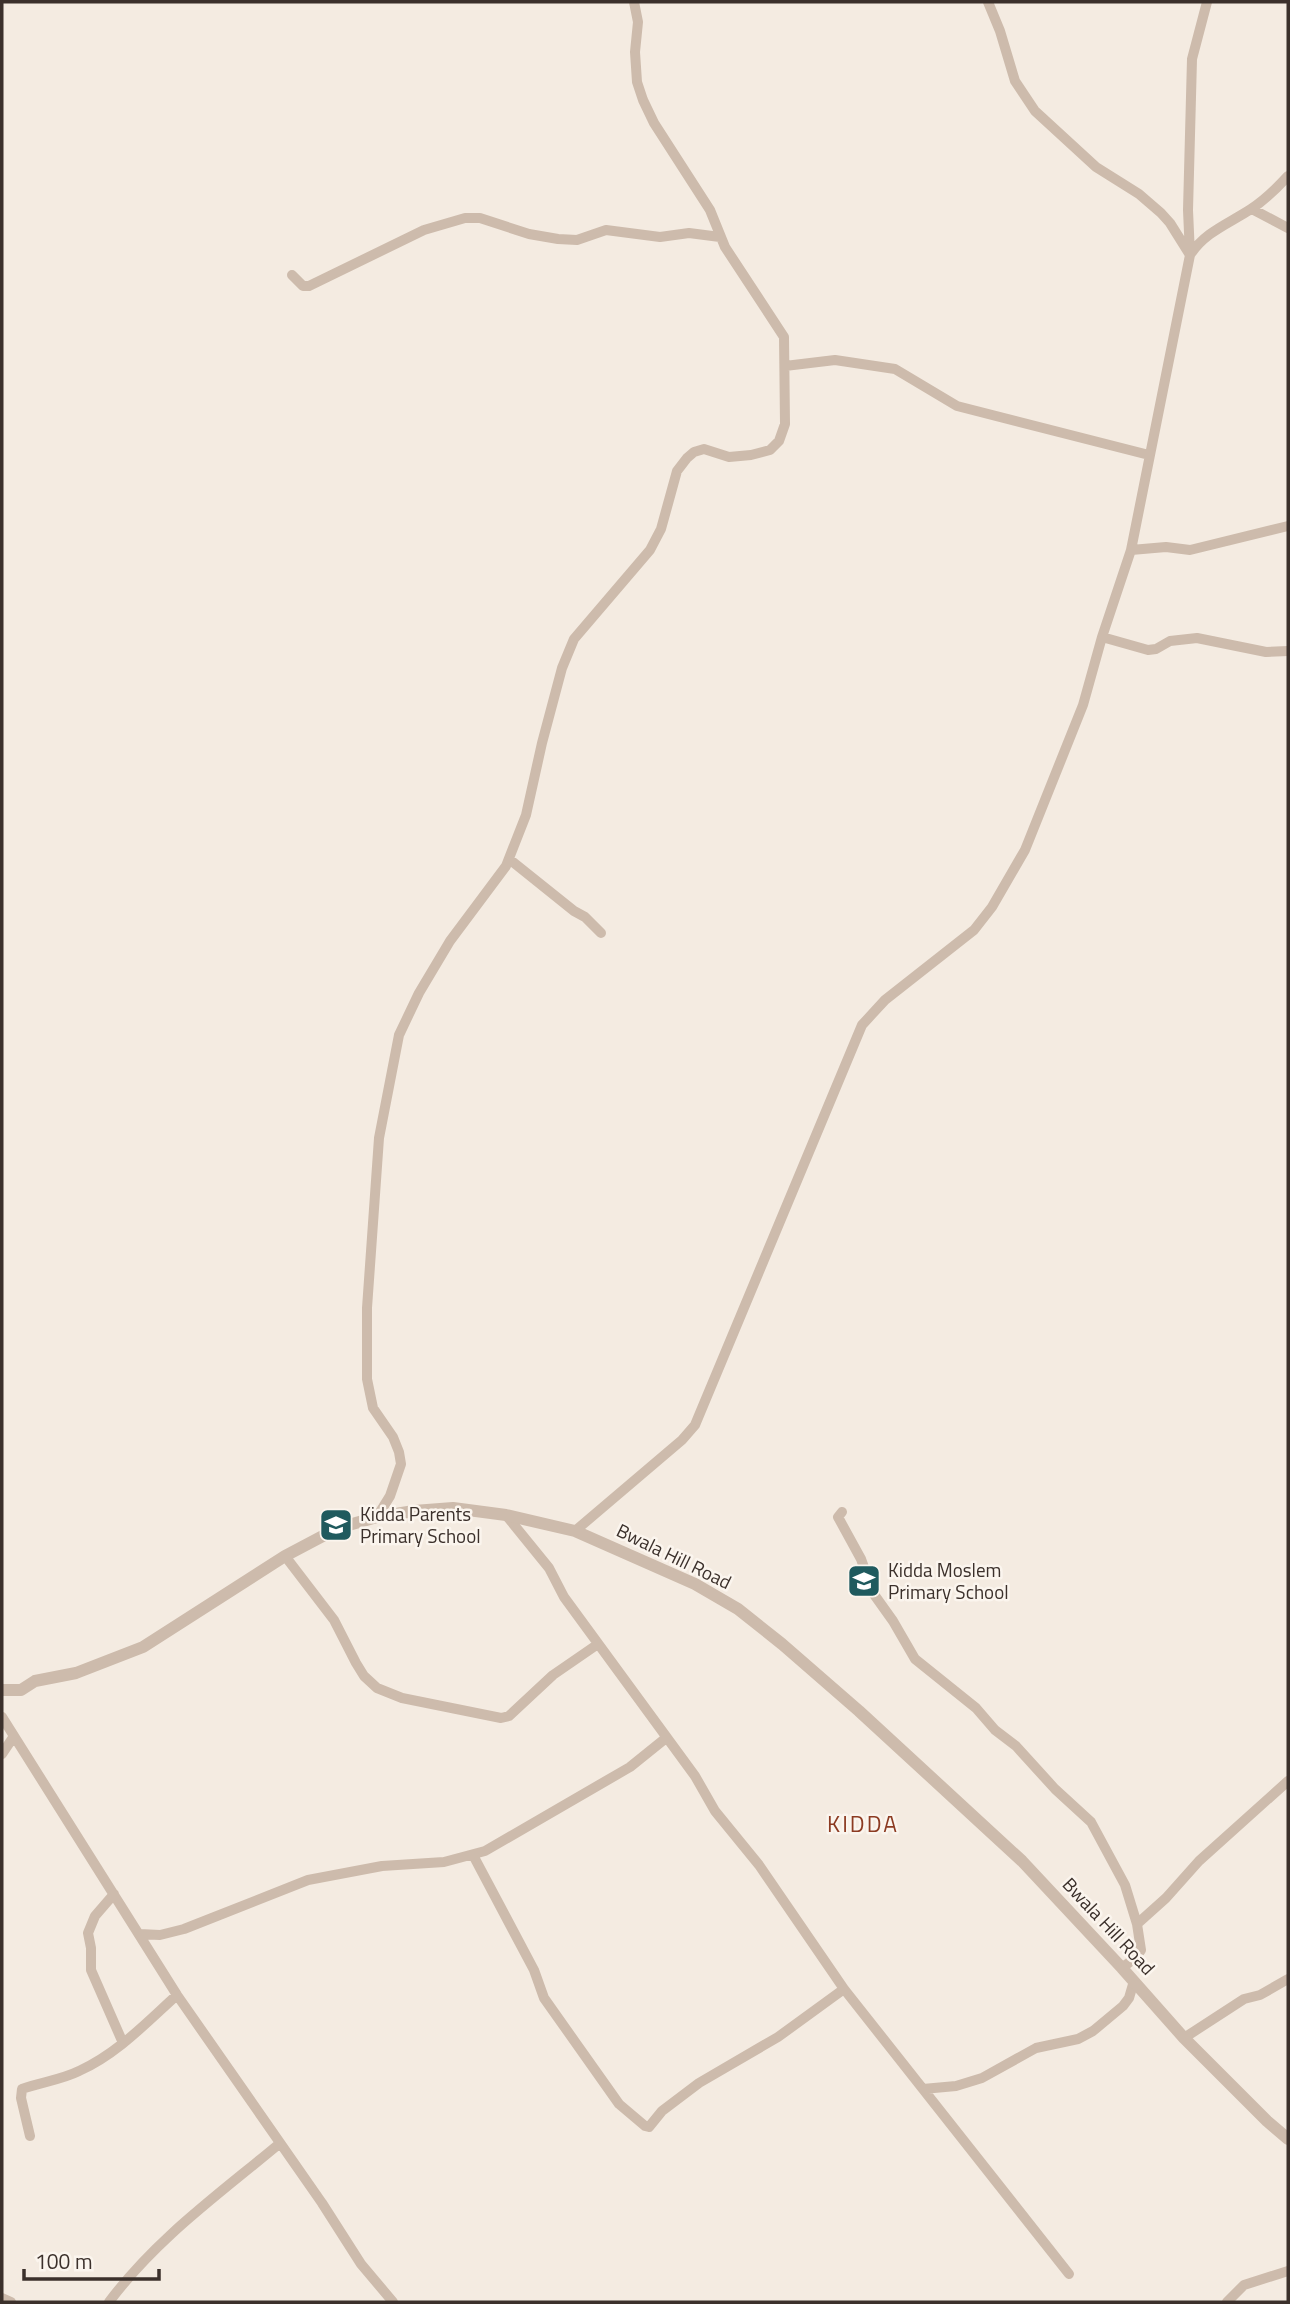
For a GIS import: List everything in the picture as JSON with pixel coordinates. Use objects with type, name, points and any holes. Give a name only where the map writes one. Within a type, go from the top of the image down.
[{"type":"street","points":[[377,1517],[390,1496],[401,1464],[393,1437],[373,1408],[367,1367],[367,1308],[379,1138],[399,1035],[419,993],[450,941],[501,876],[526,815],[555,693],[574,639],[650,550],[661,529],[677,471],[694,452],[704,449],[729,457],[770,450],[779,441],[785,424],[784,337],[720,237],[710,210],[654,123],[643,100],[637,82],[635,52],[638,22],[634,2]]},
{"type":"street","points":[[988,2],[1015,81],[1035,111],[1096,167],[1139,194],[1161,213],[1191,256]]},
{"type":"street","points":[[1191,256],[1188,210],[1192,59],[1207,2]]},
{"type":"street","points":[[575,1531],[682,1440],[695,1425],[862,1025],[885,1000],[974,930],[1012,875],[1083,705],[1131,550],[1191,256],[1196,246],[1216,229],[1252,208],[1288,176]]},
{"type":"street","points":[[1252,208],[1288,228]]},
{"type":"street","points":[[292,275],[303,286],[309,286],[424,230],[465,218],[480,218],[529,234],[558,239],[577,240],[606,230],[660,237],[689,233],[720,237]]},
{"type":"street","points":[[785,366],[835,360],[895,369],[957,406],[1149,455]]},
{"type":"street","points":[[1131,550],[1166,547],[1191,550],[1288,526]]},
{"type":"street","points":[[1102,637],[1148,650],[1156,649],[1170,641],[1197,638],[1266,652],[1288,651]]},
{"type":"street","points":[[509,859],[585,917],[601,933]]},
{"type":"street","name":"Bwala Hill Road","points":[[2,1690],[21,1689],[35,1681],[76,1673],[143,1647],[285,1556],[338,1528],[377,1517],[453,1508],[506,1515],[575,1531],[695,1584],[738,1609],[859,1710],[1022,1861],[1184,2038],[1288,2140]]},
{"type":"street","points":[[842,1512],[838,1517],[862,1559],[873,1592],[915,1659],[976,1708],[995,1730],[1016,1746],[1055,1789],[1091,1822],[1125,1885],[1137,1924],[1141,1950],[1122,1968]]},
{"type":"street","points":[[506,1515],[549,1568],[564,1597],[695,1776],[715,1811],[760,1865],[844,1989],[1069,2274]]},
{"type":"street","points":[[285,1556],[334,1620],[364,1676],[377,1688],[402,1698],[501,1718],[509,1716],[553,1675],[598,1644]]},
{"type":"street","points":[[2,1717],[177,1995],[322,2203],[361,2264],[393,2302]]},
{"type":"street","points":[[2,1755],[15,1736]]},
{"type":"street","points":[[139,1934],[160,1935],[184,1929],[308,1880],[382,1866],[444,1862],[473,1855],[497,1844],[630,1767],[666,1738]]},
{"type":"street","points":[[1137,1924],[1166,1898],[1199,1860],[1288,1781]]},
{"type":"street","points":[[473,1855],[534,1970],[544,1998],[619,2104],[645,2126],[649,2127],[662,2111],[699,2083],[778,2037],[844,1989]]},
{"type":"street","points":[[114,1894],[95,1916],[88,1933],[91,1948],[90,1970],[123,2043]]},
{"type":"street","points":[[1184,2038],[1244,1999],[1261,1995],[1288,1979]]},
{"type":"street","points":[[923,2089],[957,2086],[982,2078],[1036,2048],[1086,2035],[1123,2006],[1129,1998],[1134,1981]]},
{"type":"street","points":[[30,2136],[21,2098],[23,2089],[81,2070],[123,2043],[177,1995]]},
{"type":"street","points":[[109,2302],[157,2245],[279,2144]]},
{"type":"street","points":[[1227,2302],[1244,2285],[1288,2271]]},
{"type":"street","points":[[2,2298],[11,2302]]},
{"type":"place","name":"Kidda Parents Primary School","points":[[336,1525]]},
{"type":"place","name":"Kidda Moslem Primary School","points":[[864,1581]]},
{"type":"district","name":"KIDDA","points":[[863,1824]]}]
